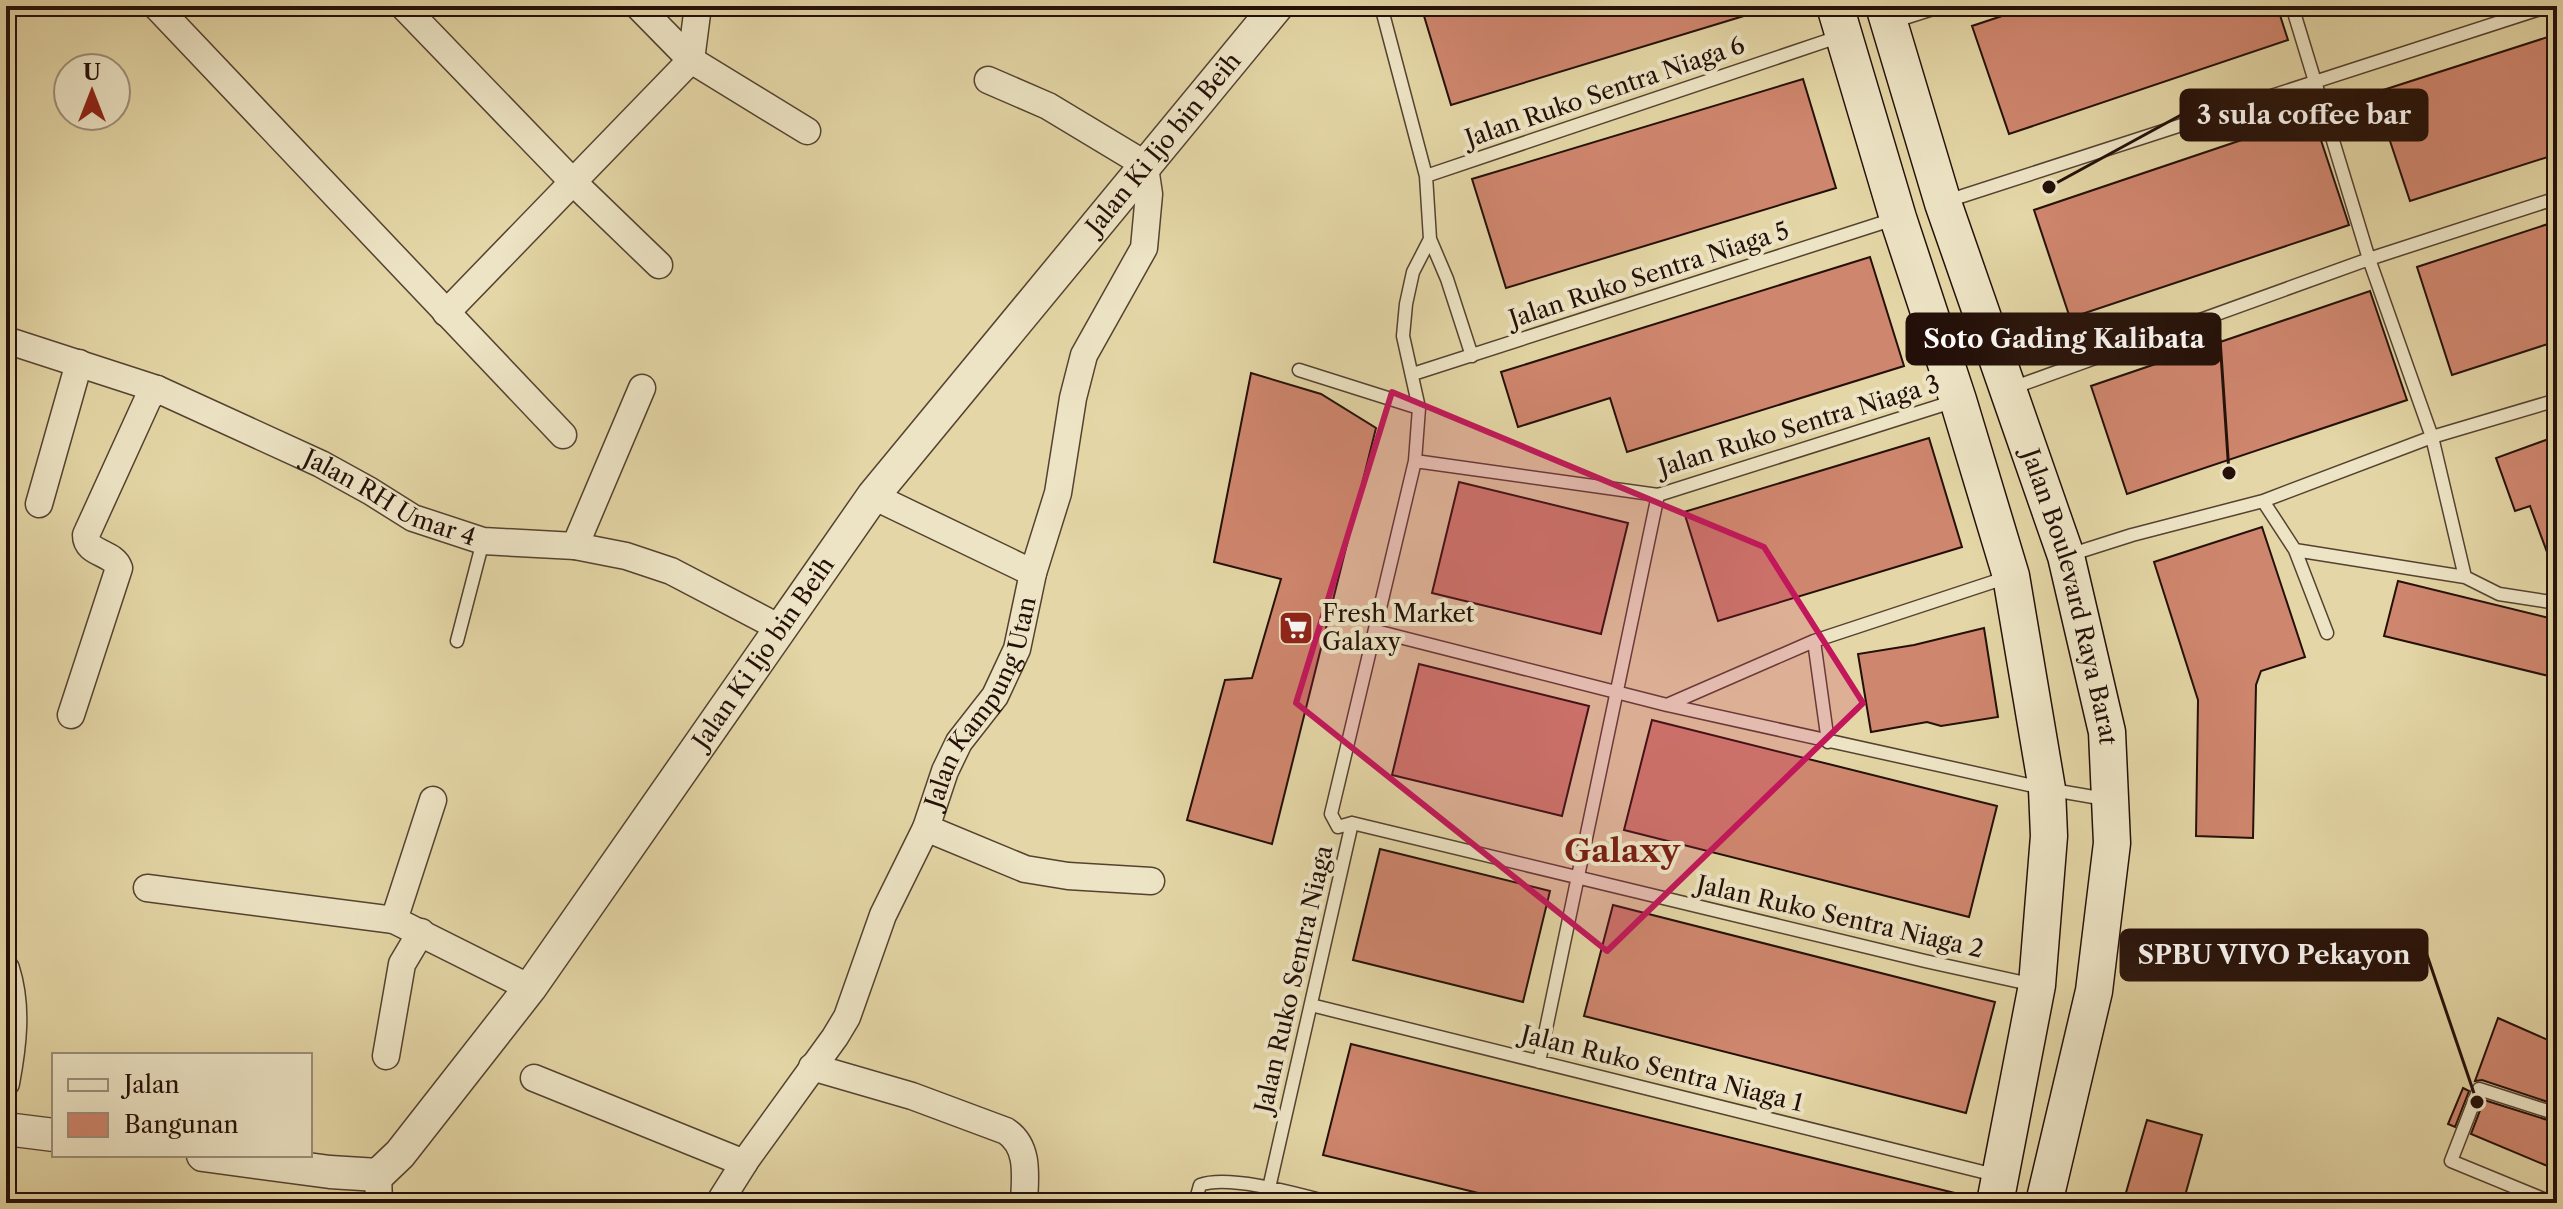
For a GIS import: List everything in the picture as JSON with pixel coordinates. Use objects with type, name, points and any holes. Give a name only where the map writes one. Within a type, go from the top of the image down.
[{"type":"main road","name":"Jalan Boulevard Raya Barat","points":[[1887,14],[1943,203],[2066,556],[2107,732],[2112,843],[2094,991],[2044,1203]]},
{"type":"main road","name":"Jalan Boulevard Raya Barat","points":[[1840,20],[1898,218],[1958,400],[2011,576],[2047,789],[2049,836],[2037,985],[1998,1190]]},
{"type":"main road","points":[[1898,218],[1943,203]]},
{"type":"street","points":[[156,6],[563,435]]},
{"type":"street","points":[[403,6],[573,182],[659,265]]},
{"type":"street","points":[[638,6],[691,60],[807,131]]},
{"type":"street","points":[[446,313],[691,60],[698,6]]},
{"type":"street","name":"Jalan Ki Ijo bin Beih","points":[[218,1157],[330,1172],[378,1189],[400,1154],[530,988],[873,496],[1277,6]]},
{"type":"street","points":[[988,80],[1048,106],[1146,166]]},
{"type":"street","name":"Jalan Kampung Utan","points":[[719,1203],[847,1017],[883,915],[926,828],[945,771],[959,742],[995,696],[1017,649],[1033,573],[1058,493],[1073,398],[1084,355],[1144,248],[1149,194],[1146,166]]},
{"type":"street","name":"Jalan RH Umar 4","points":[[6,340],[157,389],[321,464],[413,518],[483,541],[575,546],[626,556],[671,571],[780,628]]},
{"type":"street","points":[[39,504],[79,363]]},
{"type":"street","points":[[575,546],[642,388]]},
{"type":"street","points":[[71,715],[119,568],[115,560],[89,547],[85,542],[86,535],[148,399],[157,389]]},
{"type":"street","points":[[873,496],[1033,573]]},
{"type":"street","points":[[394,920],[433,800]]},
{"type":"street","points":[[926,828],[1025,869],[1068,876],[1151,881]]},
{"type":"street","points":[[147,888],[394,920],[530,988]]},
{"type":"street","points":[[386,1056],[402,964],[421,932]]},
{"type":"street","points":[[6,969],[13,996],[13,1033],[6,1083]]},
{"type":"street","points":[[812,1067],[912,1096],[1006,1131],[1018,1140],[1026,1167],[1024,1203]]},
{"type":"street","points":[[534,1078],[744,1163]]},
{"type":"street","points":[[6,1129],[52,1135]]},
{"type":"lane","name":"Jalan Ruko Sentra Niaga","points":[[1269,1188],[1352,823],[1338,827],[1331,814],[1415,461],[1419,408],[1403,336],[1413,272],[1430,239],[1426,176],[1381,6]]},
{"type":"lane","points":[[1887,14],[1942,6]]},
{"type":"lane","points":[[2292,6],[2369,259],[2432,437],[2465,577]]},
{"type":"lane","points":[[1943,203],[2549,6]]},
{"type":"lane","name":"Jalan Ruko Sentra Niaga 6","points":[[1426,176],[1840,20]]},
{"type":"lane","points":[[2008,390],[2369,259],[2557,198]]},
{"type":"lane","name":"Jalan Ruko Sentra Niaga 5","points":[[1413,374],[1898,218]]},
{"type":"lane","points":[[1430,239],[1451,289],[1472,356]]},
{"type":"lane","points":[[1299,370],[1419,408]]},
{"type":"lane","name":"Jalan Ruko Sentra Niaga 3","points":[[1415,461],[1658,495],[1958,400]]},
{"type":"lane","points":[[2066,556],[2132,535],[2263,501],[2432,437],[2557,400]]},
{"type":"lane","points":[[1539,1062],[1658,495]]},
{"type":"lane","points":[[2263,501],[2295,550],[2327,633]]},
{"type":"lane","points":[[457,641],[483,541]]},
{"type":"lane","points":[[2295,550],[2465,577],[2499,594],[2557,603]]},
{"type":"lane","points":[[1667,705],[1814,641],[2011,576]]},
{"type":"lane","points":[[1376,631],[1616,693],[1828,742],[2047,789],[2109,799]]},
{"type":"lane","points":[[1814,641],[1828,742]]},
{"type":"lane","name":"Jalan Ruko Sentra Niaga 2","points":[[1352,823],[1925,961],[2037,985]]},
{"type":"lane","name":"Jalan Ruko Sentra Niaga 1","points":[[1311,1005],[1539,1062],[1998,1190]]},
{"type":"lane","points":[[2553,1203],[2451,1161],[2479,1089],[2557,1114]]},
{"type":"lane","points":[[1195,1203],[1200,1185],[1211,1182],[1269,1188],[1332,1203]]},
{"type":"highlighted area","points":[[1392,392],[1764,547],[1863,703],[1607,951],[1296,703]]},
{"type":"building","points":[[1421,6],[1756,6],[1757,12],[1451,105]]},
{"type":"building","points":[[2032,6],[2277,6],[2288,40],[2009,134],[1972,26]]},
{"type":"building","points":[[2557,34],[2557,154],[2410,201],[2374,93]]},
{"type":"building","points":[[1803,79],[1836,188],[1506,288],[1472,179]]},
{"type":"building","points":[[2313,116],[2349,225],[2070,318],[2034,210]]},
{"type":"building","points":[[2557,221],[2557,341],[2452,375],[2417,267]]},
{"type":"building","points":[[1870,257],[1904,366],[1627,452],[1610,398],[1518,427],[1501,372]]},
{"type":"building","points":[[2370,291],[2407,400],[2127,494],[2091,386]]},
{"type":"building","name":"Fresh Market Galaxy","points":[[1251,373],[1321,394],[1376,428],[1272,844],[1187,820],[1225,680],[1252,678],[1281,579],[1214,562]]},
{"type":"building","points":[[2557,436],[2557,570],[2554,571],[2530,506],[2515,511],[2496,458]]},
{"type":"building","points":[[1929,438],[1962,547],[1718,621],[1684,512]]},
{"type":"building","points":[[1459,482],[1628,523],[1601,634],[1432,593]]},
{"type":"building","points":[[2262,527],[2305,657],[2261,671],[2256,685],[2253,838],[2196,836],[2198,700],[2154,562]]},
{"type":"building","points":[[2398,581],[2557,620],[2557,678],[2384,636]]},
{"type":"building","points":[[1984,628],[1998,717],[1941,726],[1927,722],[1871,732],[1858,654],[1914,645]]},
{"type":"building","points":[[1419,664],[1589,706],[1562,816],[1392,775]]},
{"type":"building","points":[[1652,720],[1997,806],[1969,917],[1624,830]]},
{"type":"building","points":[[1380,849],[1550,891],[1523,1002],[1353,960]]},
{"type":"building","points":[[1613,905],[1995,1002],[1966,1113],[1584,1016]]},
{"type":"building","points":[[2498,1018],[2557,1044],[2557,1105],[2482,1080],[2475,1081]]},
{"type":"building","points":[[1351,1044],[1959,1194],[1958,1203],[1519,1203],[1323,1155]]},
{"type":"building","points":[[2463,1088],[2469,1091],[2455,1127],[2448,1124]]},
{"type":"building","points":[[2484,1100],[2557,1123],[2557,1170],[2471,1134]]},
{"type":"building","points":[[2147,1120],[2202,1135],[2183,1203],[2123,1203]]},
{"type":"place","name":"3 sula coffee bar","points":[[2049,187]]},
{"type":"place","name":"Soto Gading Kalibata","points":[[2229,473]]},
{"type":"place","name":"Fresh Market Galaxy","points":[[1296,628]]},
{"type":"place","name":"SPBU VIVO Pekayon","points":[[2477,1102]]},
{"type":"district","name":"Galaxy","points":[[1622,851]]}]
